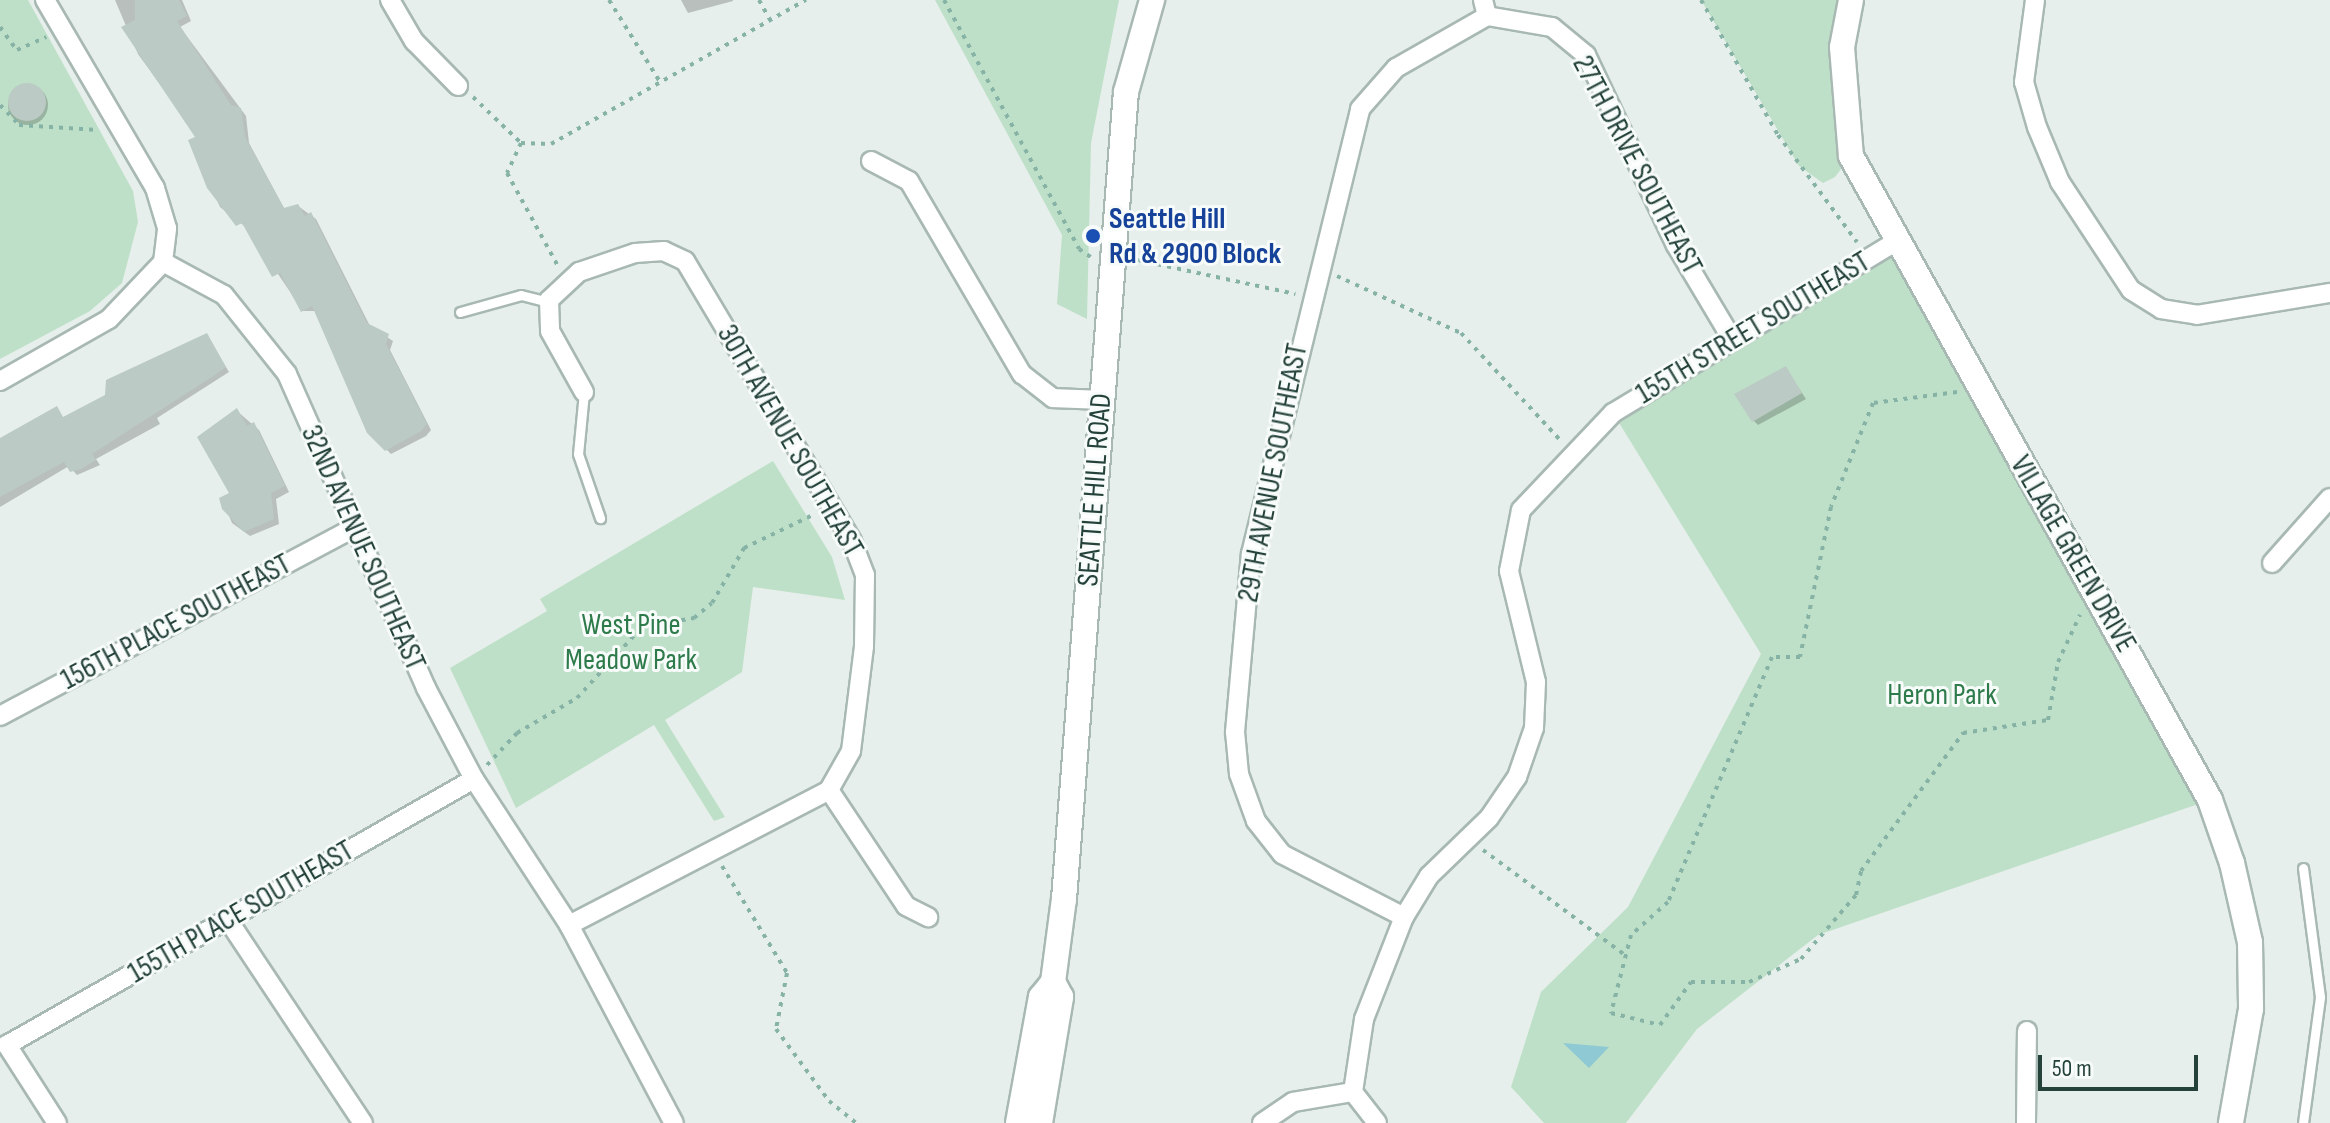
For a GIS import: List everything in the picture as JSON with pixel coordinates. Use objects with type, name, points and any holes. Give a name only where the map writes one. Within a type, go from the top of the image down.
[{"type":"main road","name":"SEATTLE HILL ROAD","points":[[1040,1123],[1061,997],[1053,982],[1126,92],[1152,0]]},
{"type":"main road","name":"VILLAGE GREEN DRIVE","points":[[1851,0],[1842,47],[1851,156],[1894,243],[2093,587],[2210,800],[2232,863],[2250,942],[2251,1009],[2231,1123]]},
{"type":"main road","name":"SEATTLE HILL ROAD","points":[[1018,1123],[1041,997],[1053,982]]},
{"type":"street","points":[[0,381],[109,319],[163,262],[167,228],[155,188],[45,0]]},
{"type":"street","points":[[390,0],[414,41],[458,86]]},
{"type":"street","points":[[2035,0],[2024,82],[2037,127],[2060,182],[2131,290],[2161,309],[2197,315],[2330,293]]},
{"type":"street","name":"29TH AVENUE SOUTHEAST","points":[[1404,917],[1282,854],[1256,821],[1239,774],[1235,732],[1251,554],[1316,267],[1360,109],[1396,68],[1485,8]]},
{"type":"street","name":"27TH DRIVE SOUTHEAST","points":[[1485,8],[1552,27],[1586,55],[1676,245],[1732,339]]},
{"type":"street","points":[[871,161],[909,181],[1022,374],[1053,398],[1102,400]]},
{"type":"street","name":"155TH STREET SOUTHEAST","points":[[1353,1092],[1364,1019],[1404,917],[1429,876],[1467,837],[1517,777],[1534,728],[1536,682],[1509,571],[1521,510],[1570,451],[1613,413],[1894,243]]},
{"type":"street","name":"30TH AVENUE SOUTHEAST","points":[[569,281],[635,253],[664,251],[685,261],[831,506],[865,575],[851,751],[829,790]]},
{"type":"street","name":"32ND AVENUE SOUTHEAST","points":[[163,262],[224,295],[260,335],[287,374],[353,528],[474,779],[569,925],[674,1123]]},
{"type":"street","points":[[569,281],[549,302],[550,331],[584,392]]},
{"type":"street","points":[[2272,563],[2330,498]]},
{"type":"street","name":"156TH PLACE SOUTHEAST","points":[[0,716],[353,528]]},
{"type":"street","name":"155TH PLACE SOUTHEAST","points":[[4,1045],[474,779]]},
{"type":"street","points":[[569,925],[829,790],[906,906],[928,917]]},
{"type":"street","points":[[228,920],[363,1123]]},
{"type":"street","points":[[2026,1123],[2027,1031]]},
{"type":"street","points":[[4,1045],[57,1123]]},
{"type":"street","points":[[1262,1123],[1293,1102],[1353,1092],[1377,1123]]},
{"type":"lane","points":[[460,312],[521,295],[549,302]]},
{"type":"lane","points":[[584,392],[578,454],[600,518]]},
{"type":"lane","points":[[2303,868],[2320,997],[2303,1123]]},
{"type":"path","points":[[609,0],[660,82]]},
{"type":"path","points":[[759,0],[770,20]]},
{"type":"path","points":[[458,86],[521,143],[551,144],[806,0]]},
{"type":"path","points":[[944,0],[1079,249],[1093,258]]},
{"type":"path","points":[[1701,0],[1778,135],[1854,242],[1894,243]]},
{"type":"path","points":[[0,27],[17,50],[63,29]]},
{"type":"path","points":[[0,105],[8,118],[28,126],[89,133],[116,122]]},
{"type":"path","points":[[521,143],[507,173],[569,281]]},
{"type":"path","points":[[1138,260],[1309,297]]},
{"type":"path","points":[[1316,267],[1461,333],[1570,451]]},
{"type":"path","points":[[1966,392],[1873,403],[1831,507],[1800,657],[1772,657],[1668,902],[1631,935],[1611,1013],[1660,1025],[1691,982],[1749,982],[1801,959],[1856,895],[1861,871],[1963,733],[2048,720],[2058,662],[2093,587]]},
{"type":"path","points":[[474,779],[517,733],[577,698],[642,627],[694,618],[712,603],[744,548],[831,506]]},
{"type":"path","points":[[1467,837],[1626,956]]},
{"type":"path","points":[[712,850],[787,973],[776,1029],[829,1101],[856,1123]]},
{"type":"green space","points":[[0,0],[28,0],[133,191],[138,222],[122,283],[90,311],[0,359]]},
{"type":"green space","points":[[935,0],[1119,0],[1091,143],[1087,319],[1057,304],[1062,235]]},
{"type":"green space","points":[[1701,0],[1851,0],[1851,156],[1835,177],[1823,183],[1799,166]]},
{"type":"green space","name":"Heron Park","points":[[1894,243],[2210,800],[1818,935],[1697,1029],[1626,1123],[1544,1123],[1511,1087],[1541,992],[1628,907],[1761,654],[1613,413]]},
{"type":"green space","name":"West Pine Meadow Park","points":[[773,461],[832,557],[845,600],[753,587],[742,672],[665,720],[725,817],[714,821],[654,725],[516,808],[450,668],[547,611],[540,599]]},
{"type":"water","points":[[1563,1043],[1609,1047],[1589,1068]]},
{"type":"building","points":[[135,0],[179,0],[187,16],[177,21],[231,105],[241,108],[245,137],[284,208],[298,204],[305,216],[311,212],[367,323],[389,334],[386,344],[427,424],[421,431],[385,451],[367,433],[312,306],[301,312],[280,273],[272,277],[242,223],[236,226],[207,188],[188,140],[195,137],[121,27],[135,20]]},
{"type":"building","points":[[27,83],[41,88],[46,102],[41,116],[27,121],[13,116],[8,102],[13,88]]},
{"type":"building","points":[[207,333],[226,367],[92,454],[96,460],[81,469],[70,472],[64,462],[0,497],[0,438],[57,406],[63,417],[105,395],[106,380]]},
{"type":"building","points":[[1786,366],[1802,393],[1752,422],[1734,394]]},
{"type":"building","points":[[237,408],[247,426],[254,422],[285,486],[271,493],[274,519],[244,532],[222,509],[219,498],[229,493],[197,437]]},
{"type":"place","name":"Seattle Hill Rd & 2900 Block","points":[[1093,236]]}]
